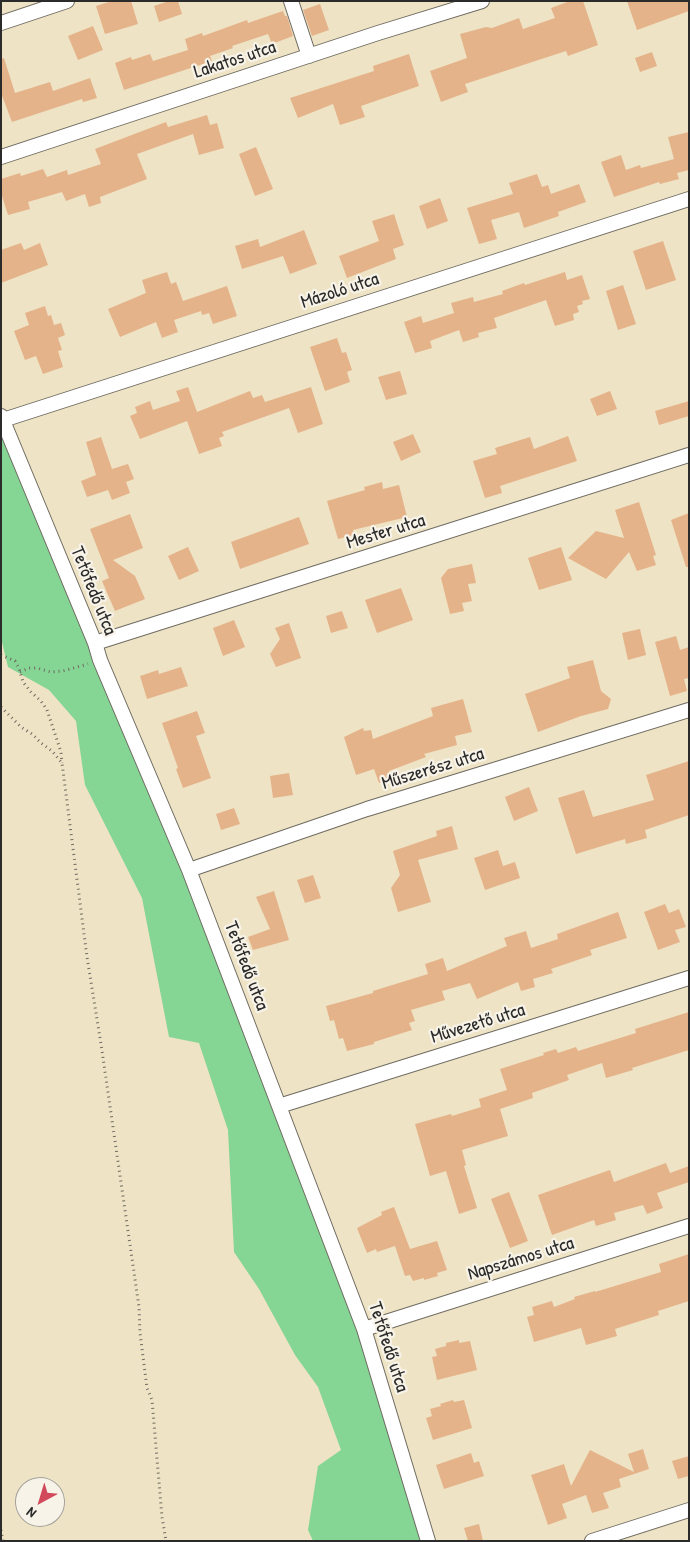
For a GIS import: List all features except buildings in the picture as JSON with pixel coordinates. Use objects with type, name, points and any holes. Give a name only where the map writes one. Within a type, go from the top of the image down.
[{"type":"street","points":[[1,23],[67,1]]},
{"type":"street","points":[[291,1],[309,56]]},
{"type":"street","name":"Lakatos utca","points":[[1,157],[482,1]]},
{"type":"street","name":"Mázoló utca","points":[[2,418],[689,199]]},
{"type":"street","name":"Tetőfedő utca","points":[[2,418],[95,643],[100,660],[190,870],[364,1328],[428,1541]]},
{"type":"street","name":"Mester utca","points":[[95,643],[689,455]]},
{"type":"street","name":"Műszerész utca","points":[[190,870],[367,809],[689,710]]},
{"type":"street","name":"Művezető utca","points":[[279,1106],[689,978]]},
{"type":"street","name":"Napszámos utca","points":[[364,1328],[689,1226]]},
{"type":"street","points":[[592,1541],[689,1510]]},
{"type":"path","points":[[1,655],[15,661],[23,682],[47,710],[61,752],[87,957],[103,1053],[129,1248],[139,1307],[140,1333],[147,1388],[152,1400],[161,1508],[166,1541]]},
{"type":"path","points":[[20,672],[30,668],[51,672],[63,671],[100,660]]},
{"type":"path","points":[[1,706],[21,727],[52,751],[62,763]]},
{"type":"path","points":[[1,1530],[3,1541]]},
{"type":"green space","points":[[1,416],[364,1329],[428,1541],[313,1541],[308,1530],[318,1466],[341,1450],[318,1387],[295,1355],[259,1289],[234,1252],[228,1130],[199,1043],[169,1037],[142,898],[85,785],[76,721],[49,690],[8,667],[1,638]]}]
